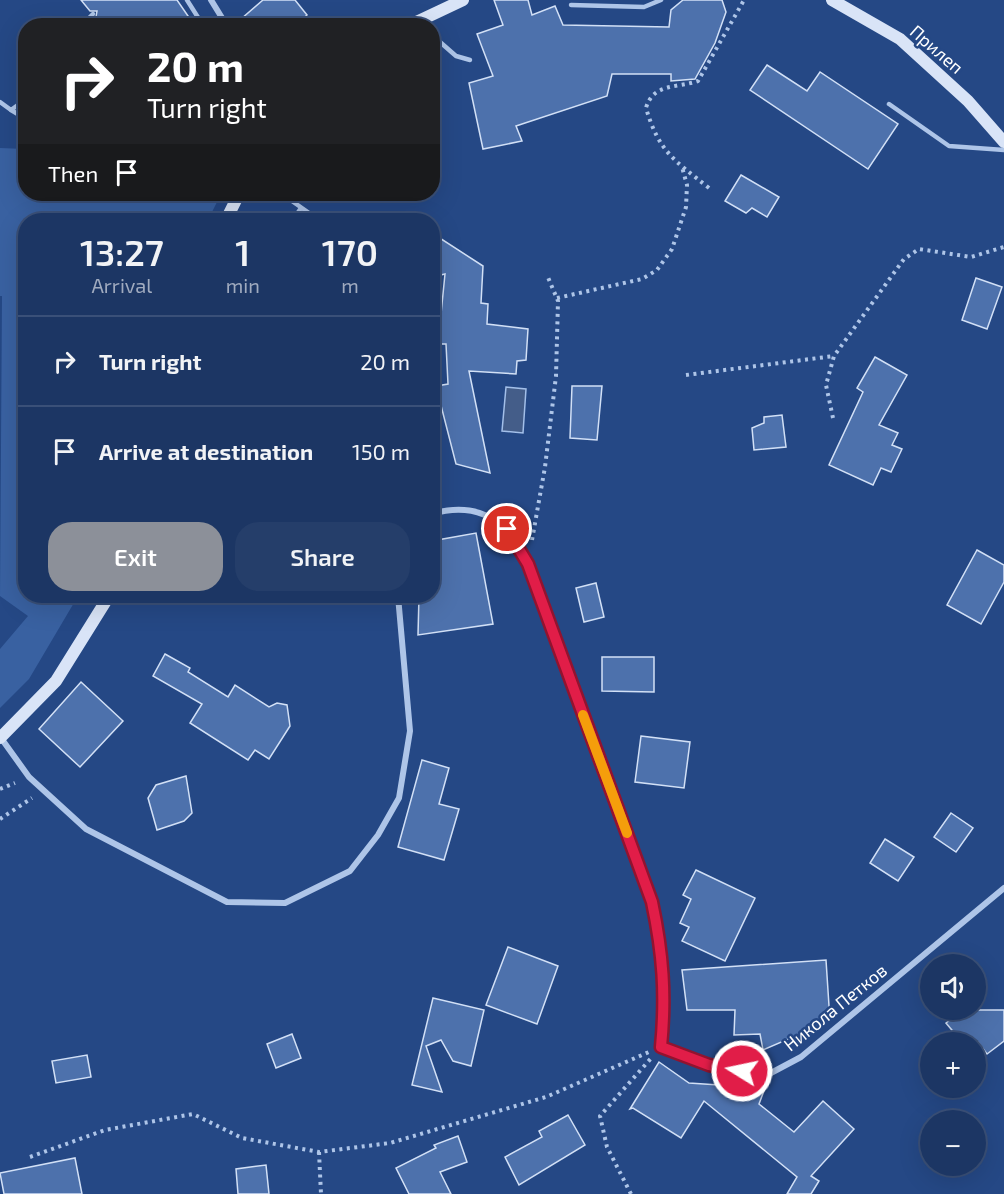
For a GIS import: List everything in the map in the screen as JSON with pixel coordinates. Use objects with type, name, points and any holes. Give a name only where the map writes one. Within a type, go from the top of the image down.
[{"type":"street","points":[[211,0],[222,18]]},
{"type":"street","points":[[426,18],[463,0]]},
{"type":"street","name":"Прилеп","points":[[832,0],[900,39],[968,100],[1004,142]]},
{"type":"street","points":[[440,512],[452,508],[484,514],[507,529],[528,564],[652,902],[663,952],[665,1000],[661,1047]]},
{"type":"street","points":[[104,603],[56,681],[0,738],[42,791],[86,829],[227,902],[285,903],[350,871],[378,835],[399,798],[410,731],[399,603]]},
{"type":"street","name":"Никола Петков","points":[[661,1047],[709,1065],[769,1074],[801,1057],[1004,888]]},
{"type":"lane","points":[[187,0],[199,18]]},
{"type":"lane","points":[[572,5],[644,7],[661,0]]},
{"type":"lane","points":[[89,18],[93,14]]},
{"type":"lane","points":[[440,42],[456,56],[470,60]]},
{"type":"lane","points":[[0,102],[18,114]]},
{"type":"lane","points":[[11,110],[18,105]]},
{"type":"lane","points":[[889,105],[949,146],[1004,150]]},
{"type":"lane","points":[[292,201],[309,213]]},
{"type":"lane","points":[[297,213],[301,207]]},
{"type":"path","points":[[709,188],[663,148],[651,129],[646,108],[648,100],[654,93],[670,86],[698,81],[744,0]]},
{"type":"path","points":[[557,298],[642,279],[657,270],[672,249],[686,207],[687,185],[682,166]]},
{"type":"path","points":[[833,418],[826,385],[834,356],[904,259],[919,249],[971,257],[1004,247]]},
{"type":"path","points":[[528,564],[545,467],[556,376],[557,298],[547,274]]},
{"type":"path","points":[[686,375],[834,356]]},
{"type":"path","points":[[0,819],[42,791]]},
{"type":"path","points":[[30,1157],[105,1130],[193,1114],[242,1138],[319,1152],[390,1143],[546,1097],[661,1047]]},
{"type":"path","points":[[631,1194],[607,1147],[600,1116],[661,1047]]},
{"type":"path","points":[[319,1152],[321,1194]]},
{"type":"shaded area","points":[[0,148],[18,149],[18,201],[218,201],[212,213],[18,213],[18,603],[74,603],[29,679],[0,708],[0,649],[28,616],[0,596],[2,296],[0,296]]},
{"type":"shaded area","points":[[506,387],[526,389],[523,433],[502,431]]},
{"type":"building","points":[[81,0],[177,0],[188,16],[186,18],[97,18],[97,11],[90,11]]},
{"type":"building","points":[[263,0],[295,0],[307,15],[304,18],[242,18]]},
{"type":"building","points":[[494,0],[528,0],[532,15],[555,6],[563,25],[669,27],[671,10],[683,0],[722,0],[726,12],[715,43],[695,79],[671,81],[671,74],[612,74],[607,96],[516,126],[522,141],[483,149],[469,83],[493,76],[477,34],[503,25]]},
{"type":"building","points":[[767,65],[807,91],[820,72],[898,124],[868,169],[750,90]]},
{"type":"building","points":[[741,175],[779,197],[767,217],[752,208],[746,213],[725,201]]},
{"type":"building","points":[[440,238],[483,266],[481,303],[488,304],[487,324],[528,329],[526,360],[517,361],[516,374],[469,371],[490,473],[456,464],[440,402],[440,385],[448,384],[446,344],[440,344],[445,274],[440,275]]},
{"type":"building","points":[[976,278],[1002,287],[987,329],[962,320]]},
{"type":"building","points":[[875,357],[907,375],[879,425],[898,433],[892,445],[902,449],[891,472],[881,468],[873,485],[829,465],[863,392],[857,388]]},
{"type":"building","points":[[572,386],[602,386],[597,440],[570,438]]},
{"type":"building","points":[[782,415],[786,447],[754,450],[752,428],[764,423],[764,417]]},
{"type":"building","points":[[476,533],[493,624],[418,635],[419,603],[440,603],[440,540]]},
{"type":"building","points":[[977,550],[1004,565],[1004,582],[981,624],[947,605]]},
{"type":"building","points":[[596,583],[604,617],[584,622],[576,588]]},
{"type":"building","points":[[165,654],[190,668],[188,672],[228,697],[235,685],[269,707],[277,703],[287,705],[290,726],[269,759],[255,750],[248,760],[190,723],[202,704],[153,676]]},
{"type":"building","points":[[602,657],[654,657],[654,692],[602,691]]},
{"type":"building","points":[[81,682],[123,721],[80,767],[39,729]]},
{"type":"building","points":[[641,736],[690,742],[684,788],[635,782]]},
{"type":"building","points":[[422,760],[449,768],[439,804],[459,809],[444,860],[398,847]]},
{"type":"building","points":[[186,776],[192,813],[184,821],[157,830],[148,798],[156,785]]},
{"type":"building","points":[[951,813],[973,828],[956,852],[934,837]]},
{"type":"building","points":[[885,839],[914,857],[898,881],[870,863]]},
{"type":"building","points":[[696,870],[755,898],[725,961],[682,941],[689,927],[680,923],[691,899],[683,895]]},
{"type":"building","points":[[508,947],[558,966],[537,1024],[486,1005]]},
{"type":"building","points":[[826,960],[830,1021],[763,1050],[760,1034],[734,1035],[735,1010],[687,1010],[682,970]]},
{"type":"building","points":[[433,998],[484,1010],[471,1066],[453,1061],[441,1040],[426,1046],[442,1092],[412,1085]]},
{"type":"building","points":[[986,1010],[1004,1010],[1004,1041],[987,1054],[986,1032],[954,1032],[946,1023],[950,1020],[986,1020]]},
{"type":"building","points":[[292,1034],[301,1058],[276,1068],[267,1044]]},
{"type":"building","points":[[87,1055],[91,1077],[56,1083],[52,1061]]},
{"type":"building","points":[[659,1062],[689,1083],[765,1088],[759,1104],[794,1132],[823,1101],[854,1129],[811,1176],[819,1181],[811,1194],[787,1194],[797,1177],[704,1101],[681,1138],[633,1108],[630,1109]]},
{"type":"building","points":[[568,1115],[585,1145],[519,1185],[505,1157],[542,1137],[539,1131]]},
{"type":"building","points":[[458,1136],[467,1162],[440,1172],[451,1194],[409,1194],[396,1168],[436,1148],[434,1145]]},
{"type":"building","points":[[75,1158],[82,1194],[4,1194],[0,1173]]},
{"type":"building","points":[[266,1165],[269,1194],[238,1194],[236,1169]]},
{"type":"slow traffic","points":[[583,715],[627,833]]},
{"type":"route","points":[[507,529],[528,564],[652,902],[663,952],[665,1000],[661,1047],[685,1058],[742,1071]]}]
